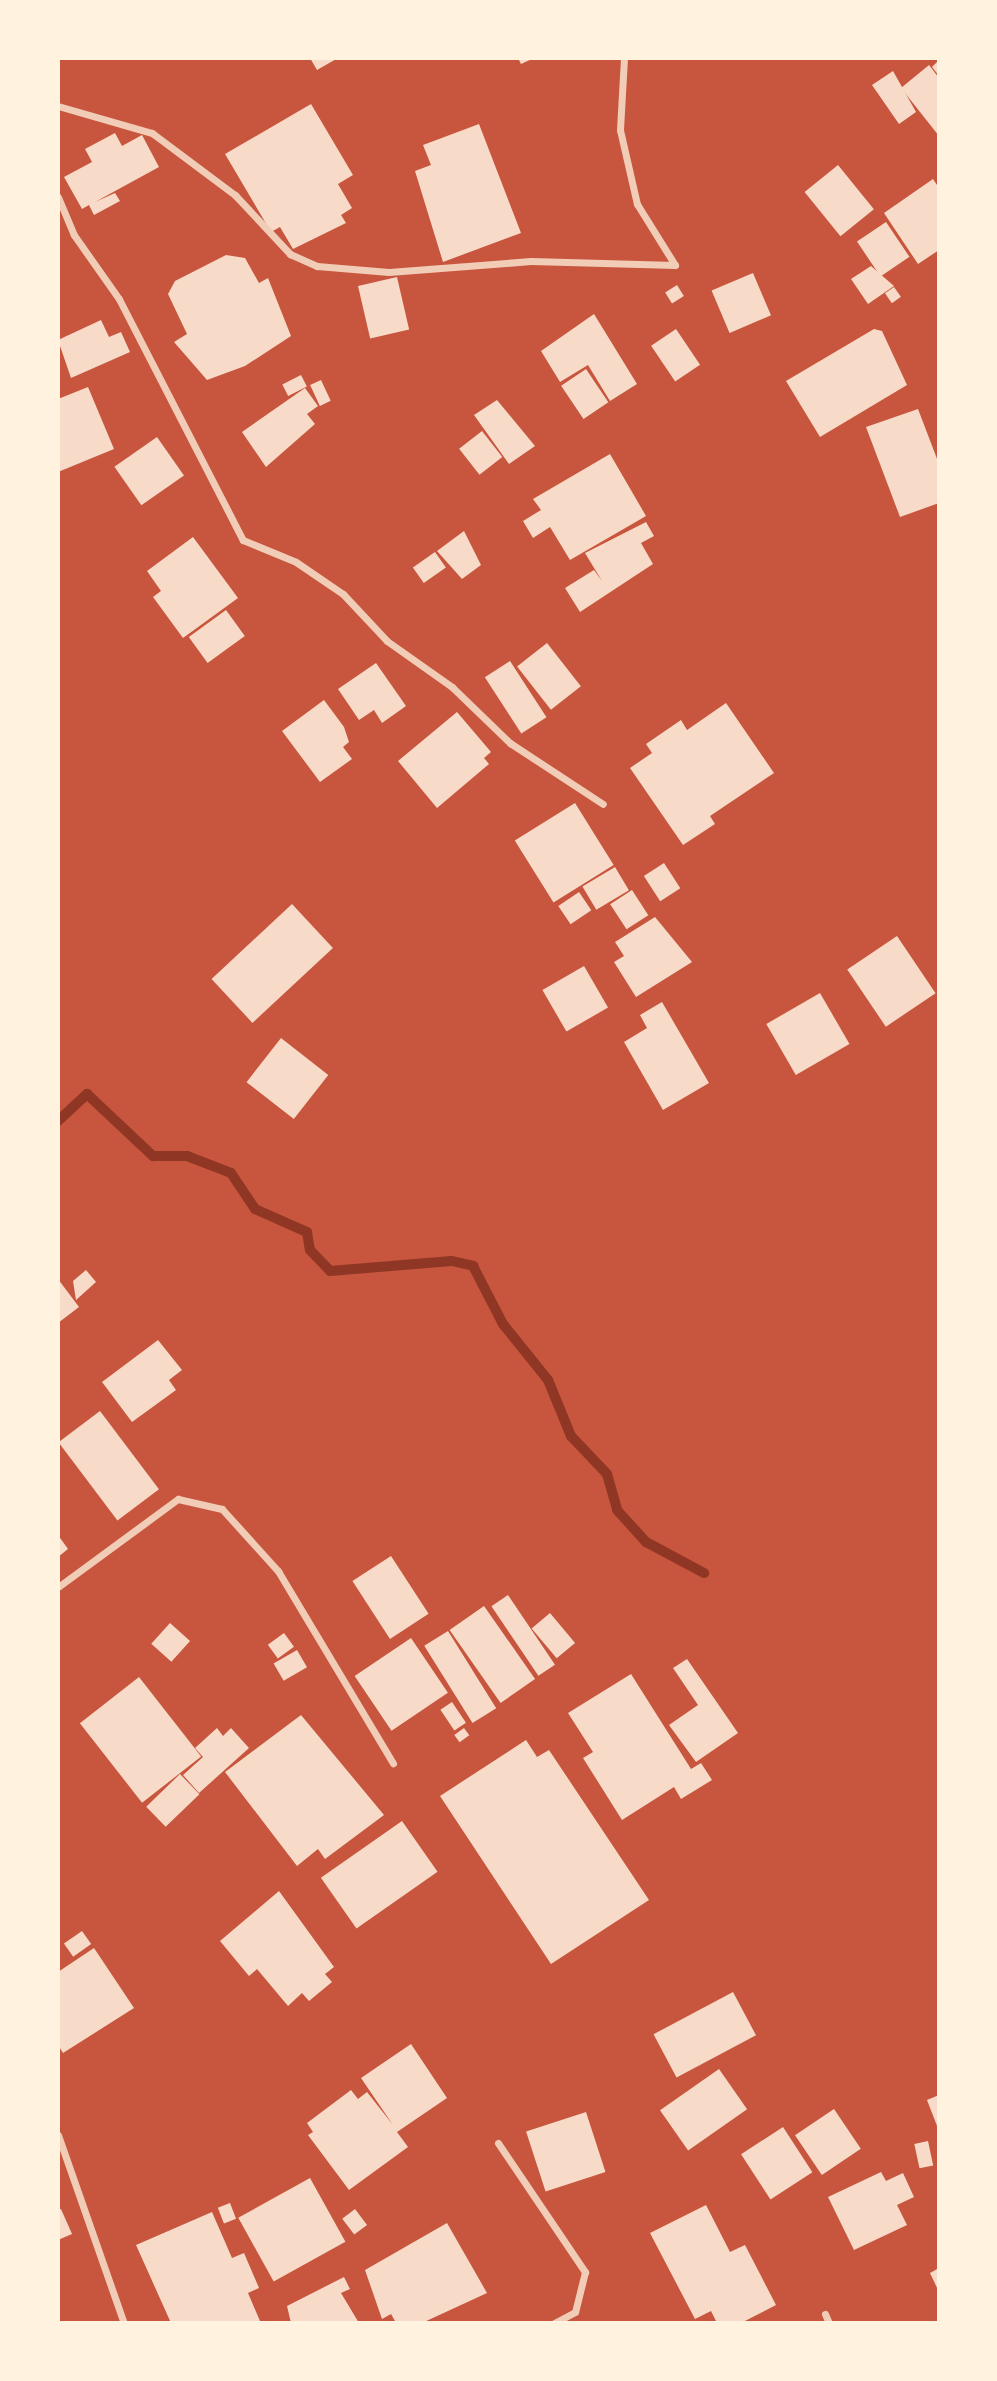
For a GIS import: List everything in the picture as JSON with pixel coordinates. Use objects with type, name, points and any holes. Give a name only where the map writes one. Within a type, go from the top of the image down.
[{"type":"street","points":[[58,106],[152,133],[235,195],[290,254],[317,266],[389,271],[531,261],[675,265],[637,204],[620,130],[624,58]]},
{"type":"street","points":[[58,197],[74,235],[119,299],[243,540],[296,562],[343,594],[387,641],[452,687],[510,743],[603,804]]},
{"type":"street","points":[[58,1587],[178,1499],[222,1509],[278,1572],[393,1763]]},
{"type":"street","points":[[58,2136],[124,2323]]},
{"type":"street","points":[[499,2143],[585,2273],[575,2312],[554,2323]]},
{"type":"street","points":[[825,2314],[829,2323]]},
{"type":"building","points":[[310,58],[338,58],[317,70]]},
{"type":"building","points":[[518,58],[534,58],[521,64]]},
{"type":"building","points":[[939,60],[939,76],[932,67]]},
{"type":"building","points":[[929,65],[939,78],[939,136],[901,88]]},
{"type":"building","points":[[893,71],[916,112],[899,124],[872,85]]},
{"type":"building","points":[[311,104],[353,175],[338,184],[352,208],[341,215],[346,223],[293,249],[280,227],[271,232],[225,154]]},
{"type":"building","points":[[479,124],[521,233],[443,262],[415,171],[431,165],[423,145]]},
{"type":"building","points":[[115,133],[122,146],[142,135],[159,167],[95,202],[115,193],[120,201],[94,215],[89,205],[82,209],[64,177],[92,162],[85,149]]},
{"type":"building","points":[[838,165],[874,209],[840,236],[805,192]]},
{"type":"building","points":[[933,179],[939,188],[939,250],[918,264],[884,213]]},
{"type":"building","points":[[886,222],[909,257],[880,276],[857,242]]},
{"type":"building","points":[[226,255],[245,258],[259,283],[268,278],[291,336],[245,366],[207,380],[174,342],[187,334],[168,294],[175,281]]},
{"type":"building","points":[[871,266],[894,286],[868,304],[851,279]]},
{"type":"building","points":[[753,273],[771,315],[730,333],[712,291]]},
{"type":"building","points":[[397,277],[409,330],[370,339],[358,286]]},
{"type":"building","points":[[677,285],[684,296],[672,303],[665,292]]},
{"type":"building","points":[[894,287],[901,297],[892,303],[885,293]]},
{"type":"building","points":[[594,314],[637,384],[610,401],[588,365],[560,382],[541,351]]},
{"type":"building","points":[[101,320],[109,337],[121,332],[130,352],[71,378],[58,340]]},
{"type":"building","points":[[676,329],[700,365],[675,381],[651,346]]},
{"type":"building","points":[[874,329],[882,331],[907,385],[820,437],[786,381]]},
{"type":"building","points":[[586,369],[608,402],[583,419],[561,386]]},
{"type":"building","points":[[301,375],[307,387],[288,396],[282,385]]},
{"type":"building","points":[[321,380],[331,401],[320,406],[310,385]]},
{"type":"building","points":[[88,387],[114,449],[58,472],[58,399]]},
{"type":"building","points":[[305,388],[318,406],[307,414],[315,424],[266,467],[242,432]]},
{"type":"building","points":[[497,400],[535,446],[509,464],[474,415]]},
{"type":"building","points":[[918,409],[939,464],[939,503],[900,517],[866,427]]},
{"type":"building","points":[[482,431],[502,457],[479,475],[459,449]]},
{"type":"building","points":[[157,437],[184,476],[141,505],[114,467]]},
{"type":"building","points":[[610,454],[646,516],[570,560],[550,527],[533,538],[523,521],[541,510],[533,499]]},
{"type":"building","points":[[646,522],[654,536],[641,543],[653,564],[580,612],[565,588],[594,570],[602,581],[585,553]]},
{"type":"building","points":[[464,531],[481,565],[462,579],[437,551]]},
{"type":"building","points":[[193,537],[238,598],[183,638],[153,597],[161,591],[147,571]]},
{"type":"building","points":[[435,552],[446,568],[424,583],[413,567]]},
{"type":"building","points":[[226,610],[245,636],[208,663],[189,637]]},
{"type":"building","points":[[547,643],[581,686],[551,710],[517,666]]},
{"type":"building","points":[[510,661],[546,717],[521,734],[485,677]]},
{"type":"building","points":[[376,663],[406,706],[382,723],[374,710],[359,720],[338,689]]},
{"type":"building","points":[[324,700],[344,727],[349,742],[343,747],[352,759],[320,782],[282,731]]},
{"type":"building","points":[[726,703],[774,773],[710,816],[715,824],[683,845],[630,768],[652,753],[646,744],[681,720],[687,730]]},
{"type":"building","points":[[457,712],[491,752],[484,758],[489,764],[437,808],[398,761]]},
{"type":"building","points":[[575,803],[614,865],[553,903],[515,841]]},
{"type":"building","points":[[664,863],[680,888],[660,901],[644,876]]},
{"type":"building","points":[[615,867],[629,890],[596,910],[582,887]]},
{"type":"building","points":[[632,890],[648,915],[627,929],[610,904]]},
{"type":"building","points":[[579,892],[591,910],[571,924],[558,906]]},
{"type":"building","points":[[292,904],[333,948],[252,1023],[212,979]]},
{"type":"building","points":[[655,917],[692,962],[636,997],[614,962],[624,956],[615,942]]},
{"type":"building","points":[[897,936],[936,993],[886,1027],[847,970]]},
{"type":"building","points":[[584,966],[608,1008],[566,1032],[542,990]]},
{"type":"building","points":[[820,993],[850,1044],[796,1075],[766,1024]]},
{"type":"building","points":[[662,1002],[709,1083],[663,1110],[624,1042],[647,1028],[640,1015]]},
{"type":"building","points":[[281,1038],[328,1075],[294,1119],[247,1082]]},
{"type":"building","points":[[86,1270],[96,1282],[76,1300],[73,1281]]},
{"type":"building","points":[[58,1279],[79,1307],[58,1323]]},
{"type":"building","points":[[158,1340],[182,1370],[169,1380],[176,1390],[132,1422],[102,1382]]},
{"type":"building","points":[[100,1411],[159,1489],[117,1521],[58,1442]]},
{"type":"building","points":[[58,1535],[68,1549],[58,1557]]},
{"type":"building","points":[[391,1556],[429,1614],[390,1639],[352,1581]]},
{"type":"building","points":[[508,1595],[555,1665],[538,1676],[491,1606]]},
{"type":"building","points":[[484,1606],[535,1679],[501,1703],[450,1630]]},
{"type":"building","points":[[550,1613],[575,1643],[557,1658],[532,1628]]},
{"type":"building","points":[[170,1623],[190,1641],[171,1662],[151,1644]]},
{"type":"building","points":[[448,1631],[496,1708],[472,1723],[424,1646]]},
{"type":"building","points":[[284,1633],[294,1647],[278,1659],[268,1645]]},
{"type":"building","points":[[411,1638],[448,1693],[392,1731],[355,1676]]},
{"type":"building","points":[[297,1650],[307,1667],[284,1681],[274,1664]]},
{"type":"building","points":[[687,1659],[738,1733],[696,1762],[669,1725],[698,1705],[673,1668]]},
{"type":"building","points":[[631,1674],[691,1769],[701,1763],[712,1780],[681,1799],[674,1787],[622,1820],[583,1758],[593,1752],[568,1713]]},
{"type":"building","points":[[139,1677],[201,1757],[142,1803],[80,1723]]},
{"type":"building","points":[[452,1702],[466,1723],[454,1731],[440,1710]]},
{"type":"building","points":[[301,1715],[384,1815],[325,1859],[318,1849],[297,1866],[225,1772]]},
{"type":"building","points":[[217,1728],[223,1736],[231,1728],[249,1748],[199,1793],[183,1775],[203,1757],[195,1748]]},
{"type":"building","points":[[464,1728],[469,1735],[460,1742],[454,1735]]},
{"type":"building","points":[[526,1740],[537,1757],[549,1750],[649,1900],[551,1964],[440,1796]]},
{"type":"building","points":[[180,1774],[199,1794],[166,1827],[146,1807]]},
{"type":"building","points":[[402,1821],[438,1872],[356,1929],[321,1878]]},
{"type":"building","points":[[279,1891],[334,1967],[325,1974],[332,1982],[309,2001],[302,1993],[288,2006],[257,1969],[249,1976],[220,1941]]},
{"type":"building","points":[[82,1931],[91,1944],[73,1957],[64,1944]]},
{"type":"building","points":[[94,1948],[134,2008],[63,2053],[58,2045],[58,1972]]},
{"type":"building","points":[[733,1992],[756,2035],[677,2078],[654,2034]]},
{"type":"building","points":[[411,2044],[447,2098],[397,2132],[408,2147],[349,2190],[308,2135],[313,2132],[307,2123],[351,2090],[358,2099],[367,2092],[393,2125],[361,2078]]},
{"type":"building","points":[[719,2069],[747,2109],[688,2150],[660,2110]]},
{"type":"building","points":[[939,2095],[939,2131],[927,2100]]},
{"type":"building","points":[[834,2109],[861,2149],[822,2175],[795,2135]]},
{"type":"building","points":[[586,2112],[605,2172],[546,2191],[526,2131]]},
{"type":"building","points":[[783,2127],[812,2172],[770,2200],[741,2154]]},
{"type":"building","points":[[928,2141],[933,2165],[920,2168],[914,2144]]},
{"type":"building","points":[[881,2172],[886,2181],[903,2173],[914,2197],[897,2205],[907,2225],[854,2250],[828,2197]]},
{"type":"building","points":[[310,2178],[345,2242],[274,2282],[238,2218]]},
{"type":"building","points":[[230,2203],[236,2219],[224,2224],[218,2208]]},
{"type":"building","points":[[706,2205],[730,2252],[745,2245],[776,2305],[741,2323],[717,2323],[711,2311],[695,2319],[650,2233]]},
{"type":"building","points":[[61,2209],[72,2234],[58,2240],[58,2210]]},
{"type":"building","points":[[355,2209],[367,2225],[354,2235],[342,2219]]},
{"type":"building","points":[[212,2212],[232,2258],[244,2253],[259,2288],[248,2293],[260,2321],[171,2323],[136,2245]]},
{"type":"building","points":[[447,2223],[487,2293],[422,2323],[396,2323],[391,2314],[382,2319],[365,2270]]},
{"type":"building","points":[[939,2268],[939,2292],[930,2273]]},
{"type":"building","points":[[344,2277],[350,2289],[341,2293],[359,2323],[291,2323],[287,2306]]},
{"type":"waterway","points":[[58,1121],[87,1094],[153,1156],[187,1156],[231,1173],[255,1209],[307,1232],[310,1250],[330,1271],[452,1261],[473,1266],[503,1324],[548,1380],[571,1436],[607,1474],[617,1510],[646,1542],[704,1573]]}]
